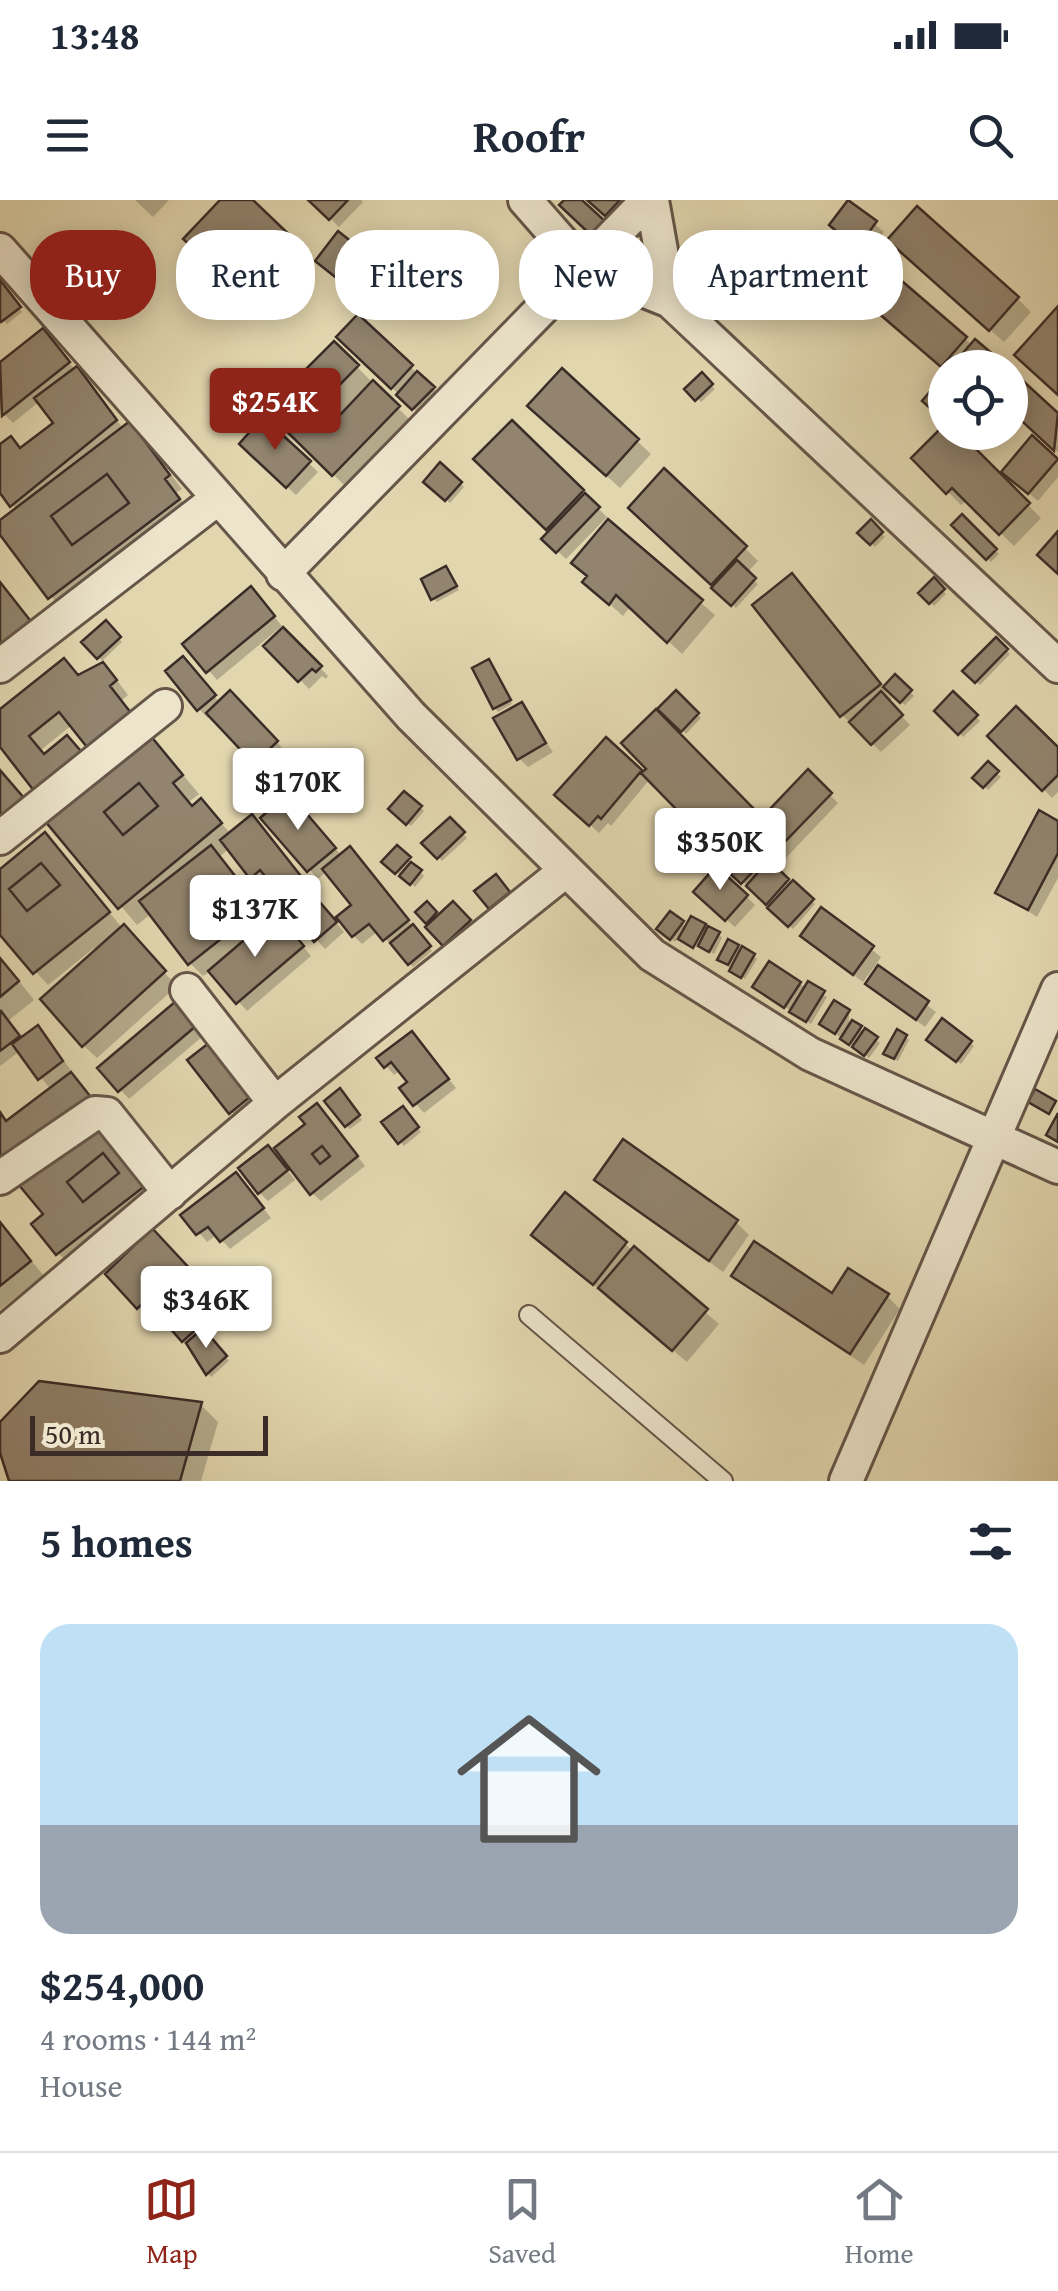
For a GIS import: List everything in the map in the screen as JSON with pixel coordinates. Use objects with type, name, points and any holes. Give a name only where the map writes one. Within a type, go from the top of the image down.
[{"type":"street","points":[[525,200],[551,230]]},
{"type":"street","points":[[620,230],[650,200]]},
{"type":"street","points":[[650,200],[670,300]]},
{"type":"street","points":[[0,250],[411,716],[564,872],[652,955],[810,1054],[1058,1167]]},
{"type":"street","points":[[653,293],[670,300],[1058,666]]},
{"type":"street","points":[[282,574],[530,320]]},
{"type":"street","points":[[0,666],[218,499]]},
{"type":"street","points":[[0,838],[165,706]]},
{"type":"street","points":[[0,1336],[275,1103],[564,872]]},
{"type":"street","points":[[846,1481],[1058,988]]},
{"type":"street","points":[[187,990],[275,1103]]},
{"type":"street","points":[[0,1178],[95,1113],[107,1114],[170,1193]]},
{"type":"lane","points":[[529,1315],[723,1481]]},
{"type":"building","points":[[220,200],[253,200],[284,230],[192,230]]},
{"type":"building","points":[[308,200],[348,200],[329,220]]},
{"type":"building","points":[[564,200],[582,200],[606,222],[599,230],[586,230],[559,205]]},
{"type":"building","points":[[587,200],[620,200],[605,216]]},
{"type":"building","points":[[848,200],[877,221],[871,230],[835,230],[829,225]]},
{"type":"building","points":[[917,206],[1019,297],[989,331],[903,254],[903,230],[896,230]]},
{"type":"building","points":[[335,235],[335,277],[315,261]]},
{"type":"building","points":[[0,280],[21,307],[1,322],[0,321]]},
{"type":"building","points":[[903,282],[967,337],[956,350],[928,350],[928,356],[886,320],[903,320]]},
{"type":"building","points":[[1058,306],[1058,395],[1028,368],[1028,350],[1018,350]]},
{"type":"building","points":[[352,320],[364,320],[413,365],[391,389],[336,337]]},
{"type":"building","points":[[43,328],[70,362],[2,416],[0,362]]},
{"type":"building","points":[[975,339],[988,350],[966,350]]},
{"type":"building","points":[[334,341],[359,365],[323,402],[338,417],[373,380],[400,406],[332,476],[265,410]]},
{"type":"building","points":[[77,366],[117,420],[10,507],[0,493],[0,444],[11,436],[20,448],[53,423],[34,398]]},
{"type":"building","points":[[562,368],[639,439],[606,476],[527,406]]},
{"type":"building","points":[[417,371],[435,387],[412,410],[396,395]]},
{"type":"building","points":[[702,372],[713,384],[695,401],[684,389]]},
{"type":"building","points":[[1028,386],[1058,413],[1054,451],[1028,427]]},
{"type":"building","points":[[263,417],[311,461],[286,488],[239,444]]},
{"type":"building","points":[[512,420],[584,490],[546,530],[473,459]]},
{"type":"building","points":[[130,421],[170,475],[165,479],[180,499],[48,599],[0,535],[0,520]],"holes":[[[107,474],[129,503],[72,545],[51,516]]]},
{"type":"building","points":[[1032,435],[1058,459],[1028,494],[1001,472],[1019,450],[1028,450]]},
{"type":"building","points":[[928,441],[928,450],[977,450],[1030,503],[999,535],[952,488],[946,494],[911,458]]},
{"type":"building","points":[[440,462],[462,482],[445,501],[423,482]]},
{"type":"building","points":[[664,468],[747,546],[711,585],[628,508]]},
{"type":"building","points":[[107,474],[129,503],[72,545],[51,516]]},
{"type":"building","points":[[585,493],[600,507],[556,553],[541,539]]},
{"type":"building","points":[[962,514],[997,549],[986,560],[951,525]]},
{"type":"building","points":[[608,519],[703,600],[667,643],[616,595],[609,605],[582,582],[587,576],[571,563]]},
{"type":"building","points":[[871,519],[883,532],[870,545],[857,533]]},
{"type":"building","points":[[1058,531],[1058,574],[1037,555]]},
{"type":"building","points":[[737,560],[756,578],[731,606],[711,588]]},
{"type":"building","points":[[446,566],[457,586],[431,600],[421,579]]},
{"type":"building","points":[[792,573],[881,684],[840,717],[752,605]]},
{"type":"building","points":[[934,577],[945,589],[929,604],[918,593]]},
{"type":"building","points":[[0,582],[33,624],[4,647],[0,642]]},
{"type":"building","points":[[251,586],[275,616],[206,673],[182,644]]},
{"type":"building","points":[[106,620],[121,637],[97,659],[81,642]]},
{"type":"building","points":[[283,627],[322,666],[316,672],[312,669],[298,682],[263,646]]},
{"type":"building","points":[[996,637],[1008,649],[975,683],[962,671]]},
{"type":"building","points":[[183,656],[216,695],[197,711],[165,671]]},
{"type":"building","points":[[64,658],[78,675],[103,662],[117,680],[110,686],[135,718],[94,756],[59,712],[29,736],[44,754],[67,735],[86,757],[38,796],[0,747],[0,709]]},
{"type":"building","points":[[489,659],[511,700],[493,709],[472,668]]},
{"type":"building","points":[[895,674],[912,690],[900,703],[883,687]]},
{"type":"building","points":[[230,690],[278,741],[254,764],[206,713]]},
{"type":"building","points":[[676,690],[699,713],[681,732],[657,709]]},
{"type":"building","points":[[881,691],[903,715],[871,745],[849,722]]},
{"type":"building","points":[[953,691],[978,715],[958,735],[934,711]]},
{"type":"building","points":[[522,702],[546,743],[517,760],[493,718]]},
{"type":"building","points":[[1016,706],[1058,747],[1058,775],[1042,791],[987,736]]},
{"type":"building","points":[[656,709],[753,808],[713,847],[641,773],[646,769],[621,743]]},
{"type":"building","points":[[145,729],[183,775],[173,783],[192,806],[201,798],[222,823],[118,909],[45,821]],"holes":[[[139,783],[158,806],[123,835],[104,812]]]},
{"type":"building","points":[[606,737],[642,770],[601,819],[598,816],[589,826],[554,795]]},
{"type":"building","points":[[988,761],[999,771],[983,788],[972,778]]},
{"type":"building","points":[[808,769],[832,793],[774,853],[750,830]]},
{"type":"building","points":[[0,770],[30,805],[0,832]]},
{"type":"building","points":[[139,783],[158,806],[123,835],[104,812]]},
{"type":"building","points":[[404,791],[422,806],[406,825],[388,809]]},
{"type":"building","points":[[289,793],[336,848],[307,872],[260,818]]},
{"type":"building","points":[[1039,810],[1058,821],[1058,853],[1028,910],[995,893]]},
{"type":"building","points":[[252,814],[304,880],[282,897],[260,870],[250,879],[220,840]]},
{"type":"building","points":[[450,817],[465,832],[437,859],[421,843]]},
{"type":"building","points":[[45,832],[110,912],[33,974],[0,935],[0,869]],"holes":[[[41,863],[60,885],[27,911],[9,889]]]},
{"type":"building","points":[[745,834],[767,857],[741,884],[718,862]]},
{"type":"building","points":[[211,845],[260,908],[188,965],[139,901]]},
{"type":"building","points":[[397,845],[411,857],[395,874],[381,862]]},
{"type":"building","points":[[350,846],[409,920],[383,941],[369,924],[352,937],[336,917],[351,905],[322,869]]},
{"type":"building","points":[[769,860],[789,879],[766,905],[746,886]]},
{"type":"building","points":[[411,862],[422,870],[410,885],[399,876]]},
{"type":"building","points":[[41,863],[60,885],[27,911],[9,889]]},
{"type":"building","points":[[716,866],[748,895],[725,921],[693,892]]},
{"type":"building","points":[[496,874],[510,892],[489,909],[474,891]]},
{"type":"building","points":[[793,880],[814,899],[788,927],[767,908]]},
{"type":"building","points":[[310,891],[337,922],[314,942],[287,910]]},
{"type":"building","points":[[427,901],[437,912],[426,924],[415,912]]},
{"type":"building","points":[[453,901],[471,920],[443,946],[425,927]]},
{"type":"building","points":[[821,907],[874,946],[853,975],[800,936]]},
{"type":"building","points":[[670,911],[684,921],[670,940],[656,929]]},
{"type":"building","points":[[691,916],[706,924],[693,948],[678,939]]},
{"type":"building","points":[[271,917],[283,932],[288,927],[304,946],[236,1004],[208,971]]},
{"type":"building","points":[[124,924],[166,971],[82,1047],[40,999]]},
{"type":"building","points":[[413,924],[431,946],[408,965],[390,943]]},
{"type":"building","points":[[708,926],[720,932],[709,952],[698,946]]},
{"type":"building","points":[[728,939],[739,945],[728,965],[717,960]]},
{"type":"building","points":[[742,946],[755,954],[741,978],[729,971]]},
{"type":"building","points":[[0,958],[19,981],[0,997]]},
{"type":"building","points":[[769,961],[801,982],[784,1008],[752,987]]},
{"type":"building","points":[[878,965],[929,1001],[916,1020],[865,984]]},
{"type":"building","points":[[808,981],[825,991],[806,1022],[789,1012]]},
{"type":"building","points":[[834,1000],[850,1010],[835,1034],[819,1024]]},
{"type":"building","points":[[176,1001],[196,1026],[118,1092],[97,1068]]},
{"type":"building","points":[[0,1012],[20,1036],[0,1051]]},
{"type":"building","points":[[942,1018],[972,1041],[956,1062],[926,1040]]},
{"type":"building","points":[[852,1020],[862,1026],[849,1045],[840,1039]]},
{"type":"building","points":[[38,1025],[63,1061],[38,1080],[12,1044]]},
{"type":"building","points":[[865,1028],[878,1037],[864,1056],[852,1047]]},
{"type":"building","points":[[897,1029],[907,1035],[894,1059],[883,1054]]},
{"type":"building","points":[[412,1031],[449,1079],[413,1106],[399,1088],[407,1082],[391,1062],[384,1068],[376,1058]]},
{"type":"building","points":[[214,1039],[256,1092],[229,1114],[187,1060]]},
{"type":"building","points":[[71,1072],[90,1096],[0,1165],[0,1112],[6,1121]]},
{"type":"building","points":[[340,1088],[360,1115],[345,1127],[324,1101]]},
{"type":"building","points":[[1035,1089],[1056,1101],[1049,1114],[1028,1102]]},
{"type":"building","points":[[317,1103],[358,1156],[310,1195],[274,1148],[305,1124],[299,1117]],"holes":[[[322,1146],[330,1156],[320,1164],[312,1154]]]},
{"type":"building","points":[[403,1106],[419,1127],[398,1144],[381,1122]]},
{"type":"building","points":[[1058,1113],[1058,1142],[1046,1135]]},
{"type":"building","points":[[103,1114],[155,1178],[56,1255],[31,1224],[43,1214],[18,1184]],"holes":[[[103,1153],[119,1173],[83,1202],[67,1182]]]},
{"type":"building","points":[[623,1139],[738,1220],[709,1261],[594,1180]]},
{"type":"building","points":[[268,1145],[288,1170],[258,1194],[238,1168]]},
{"type":"building","points":[[322,1146],[330,1156],[320,1164],[312,1154]]},
{"type":"building","points":[[103,1153],[119,1173],[83,1202],[67,1182]]},
{"type":"building","points":[[236,1172],[264,1208],[220,1242],[208,1227],[196,1235],[180,1215]]},
{"type":"building","points":[[565,1192],[627,1242],[593,1285],[531,1235]]},
{"type":"building","points":[[0,1222],[31,1261],[0,1286]]},
{"type":"building","points":[[152,1228],[191,1270],[149,1311],[142,1304],[137,1309],[105,1274]]},
{"type":"building","points":[[754,1241],[832,1293],[848,1268],[889,1294],[850,1354],[731,1276]]},
{"type":"building","points":[[634,1246],[708,1309],[672,1351],[598,1288]]},
{"type":"building","points":[[177,1293],[203,1323],[182,1342],[156,1312]]},
{"type":"building","points":[[203,1328],[227,1356],[206,1375],[186,1343]]},
{"type":"building","points":[[39,1381],[202,1402],[180,1481],[9,1481],[0,1453],[0,1422]]}]
